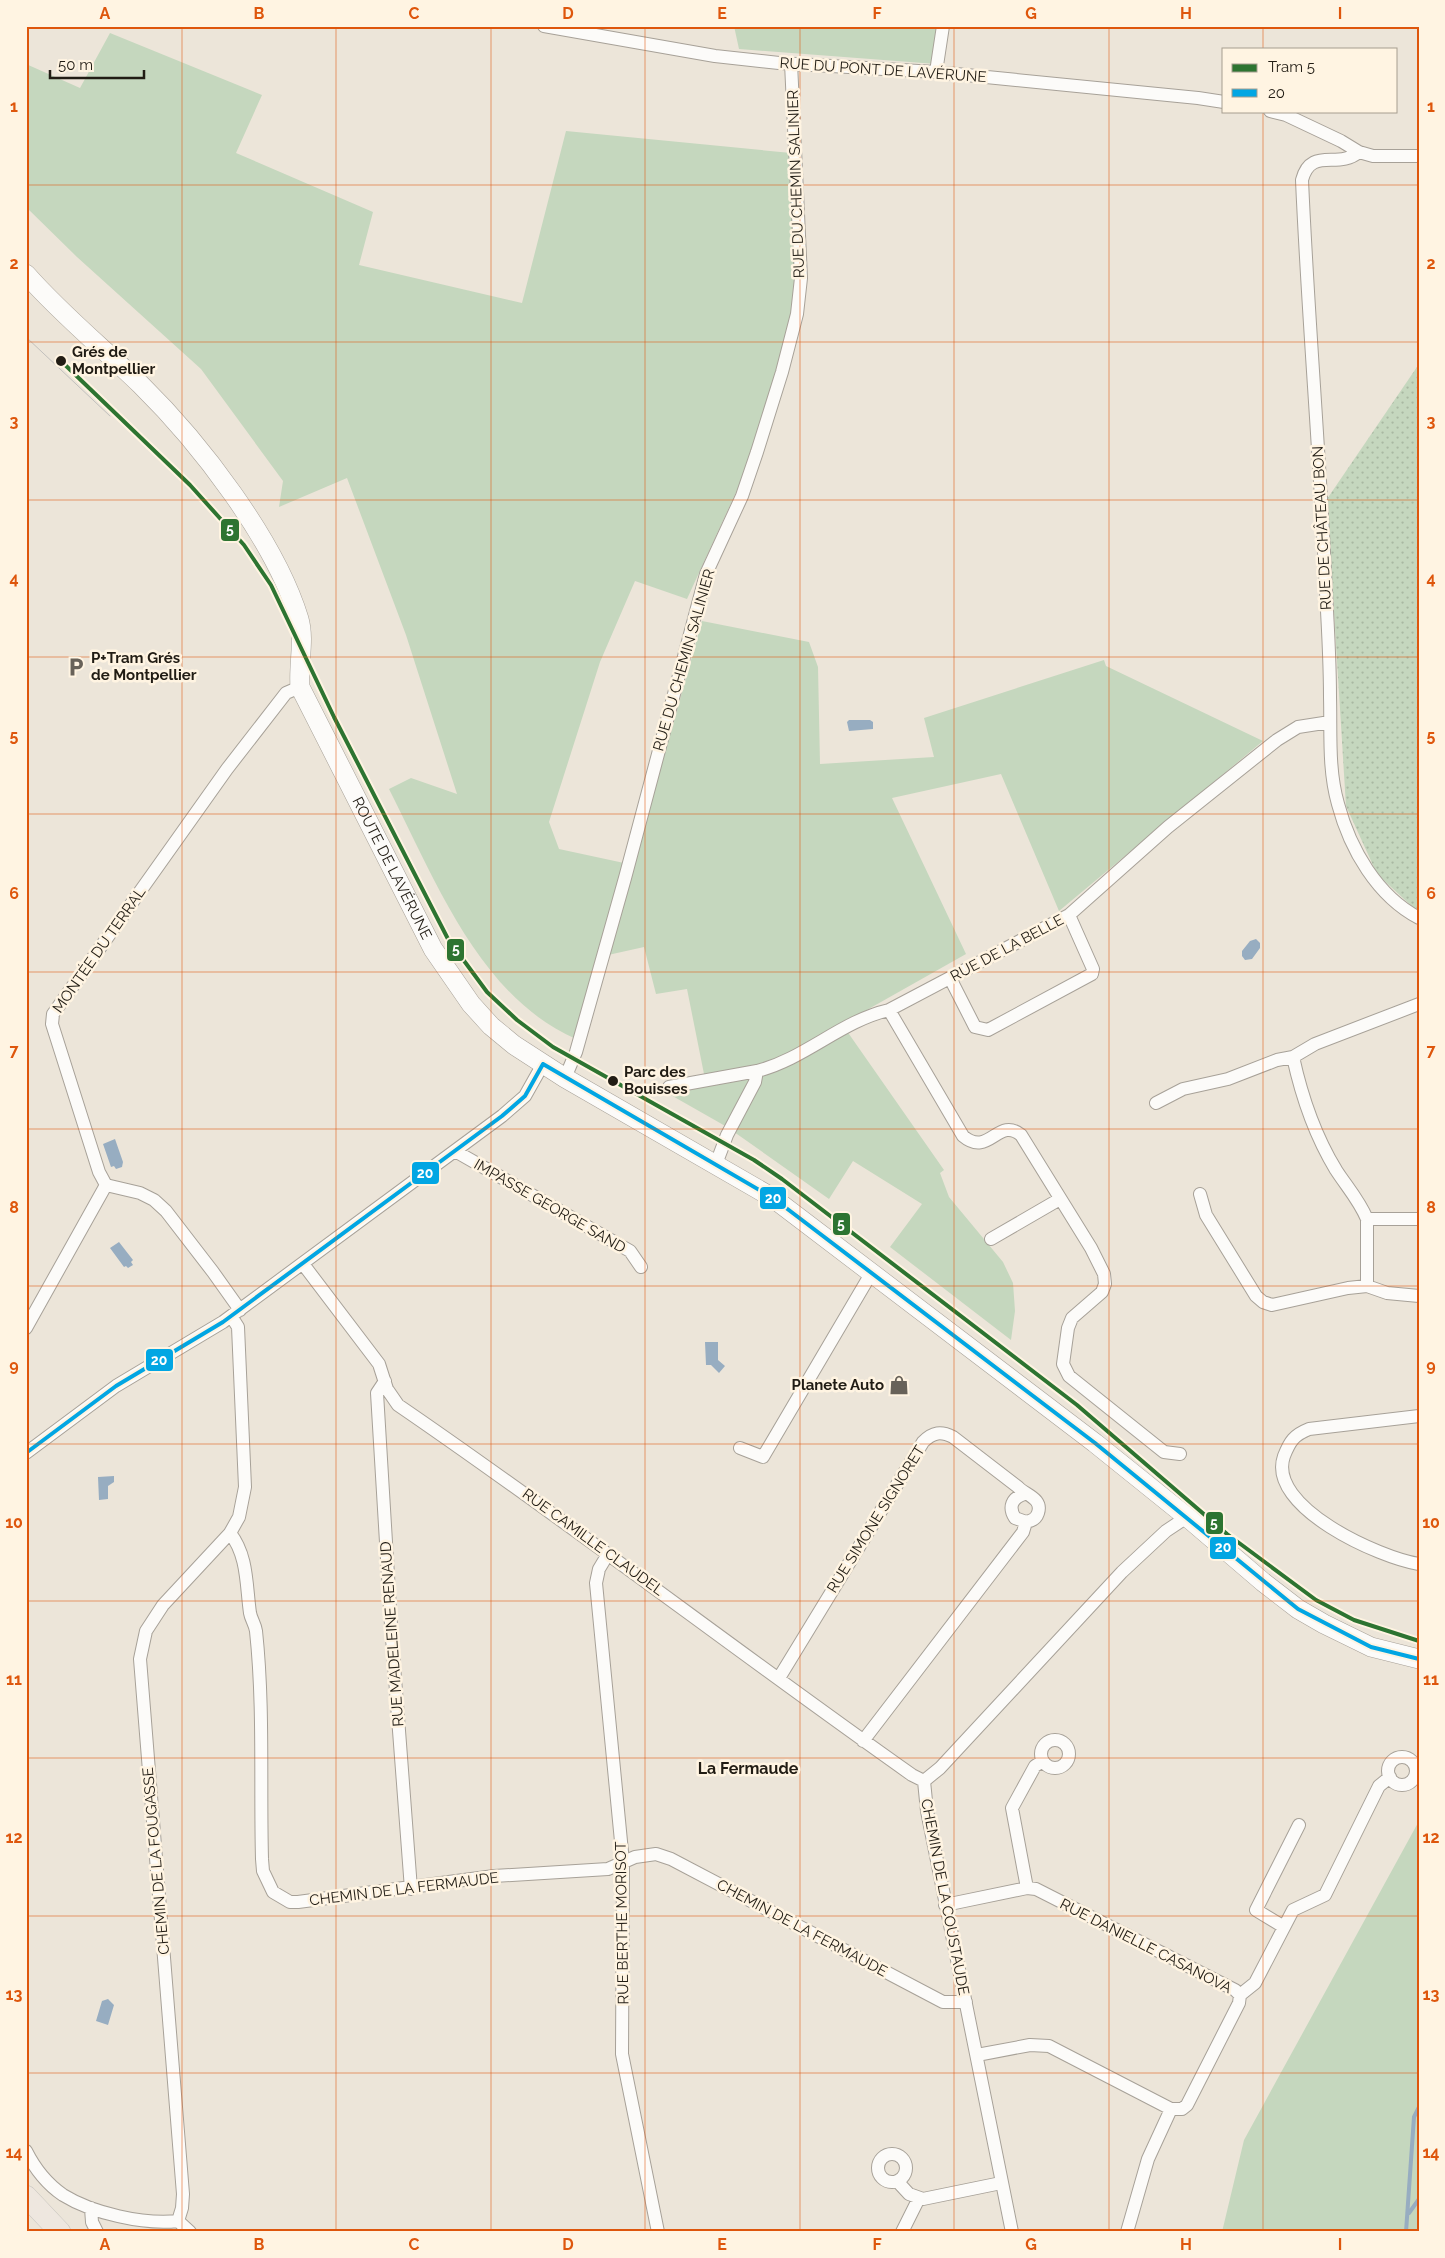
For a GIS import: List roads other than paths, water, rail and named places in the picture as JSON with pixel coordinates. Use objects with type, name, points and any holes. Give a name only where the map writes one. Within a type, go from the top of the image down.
[{"type":"main road","name":"ROUTE DE LAVÉRUNE","points":[[26,274],[43,293],[142,386],[192,442],[229,488],[264,543],[299,620],[302,638],[300,687],[433,949],[481,1017],[514,1045],[565,1078],[773,1198],[872,1272],[1187,1516],[1263,1582],[1298,1609],[1370,1647],[1419,1660]]},
{"type":"main road","points":[[26,2196],[60,2232]]},
{"type":"street","name":"RUE DU PONT DE LAVÉRUNE","points":[[544,26],[714,56],[936,72],[1222,102]]},
{"type":"street","points":[[936,72],[943,26]]},
{"type":"street","name":"RUE DU CHEMIN SALINIER","points":[[565,1078],[576,1052],[625,878],[706,574],[746,484],[782,372],[797,314],[801,278],[791,63]]},
{"type":"street","points":[[1274,112],[1286,115],[1341,141],[1359,152],[1374,156],[1419,156]]},
{"type":"street","name":"RUE DE CHÂTEAU BON","points":[[1359,152],[1353,157],[1342,160],[1312,162],[1304,169],[1302,180],[1307,308],[1323,515],[1330,753],[1337,800],[1344,823],[1370,874],[1397,902],[1419,918]]},
{"type":"street","name":"MONTÉE DU TERRAL","points":[[106,1185],[99,1172],[52,1024],[53,1014],[227,769],[286,693],[300,687]]},
{"type":"street","name":"RUE DE LA BELLE","points":[[669,1087],[757,1071],[795,1058],[870,1014],[889,1010],[1069,915],[1168,827],[1277,740],[1298,727],[1330,722]]},
{"type":"street","points":[[950,978],[975,1028],[988,1030],[1092,974],[1093,969],[1069,915]]},
{"type":"street","points":[[1156,1103],[1182,1089],[1228,1079],[1278,1060],[1293,1057],[1315,1044],[1419,1004]]},
{"type":"street","points":[[889,1010],[963,1136],[972,1143],[978,1144],[1004,1131],[1016,1131],[1026,1141],[1091,1248],[1104,1274],[1105,1284],[1102,1292],[1072,1318],[1068,1328],[1064,1359],[1065,1370],[1074,1381],[1164,1452],[1180,1454]]},
{"type":"street","points":[[1293,1057],[1301,1096],[1312,1124],[1336,1170],[1360,1203],[1367,1219],[1367,1286]]},
{"type":"street","points":[[26,1452],[116,1386],[235,1313],[455,1151],[520,1101],[543,1064]]},
{"type":"street","points":[[716,1164],[727,1135],[755,1082],[757,1071]]},
{"type":"street","name":"IMPASSE GEORGE SAND","points":[[455,1151],[630,1251],[641,1266]]},
{"type":"street","points":[[26,1328],[106,1185],[140,1193],[154,1200],[166,1211],[196,1249],[235,1313],[238,1327],[245,1487],[239,1517],[230,1533]]},
{"type":"street","points":[[1200,1194],[1206,1215],[1256,1296],[1263,1302],[1272,1305],[1348,1288],[1367,1286],[1387,1293],[1419,1296]]},
{"type":"street","points":[[991,1239],[1060,1199]]},
{"type":"street","points":[[1367,1219],[1419,1219]]},
{"type":"street","name":"RUE CAMILLE CLAUDEL","points":[[303,1264],[379,1364],[391,1397],[398,1405],[527,1494],[863,1741],[912,1775],[924,1781]]},
{"type":"street","points":[[740,1448],[764,1457],[872,1272]]},
{"type":"street","name":"RUE MADELEINE RENAUD","points":[[385,1381],[378,1393],[391,1625],[411,1889]]},
{"type":"street","points":[[1419,1416],[1309,1429],[1296,1435],[1290,1441],[1283,1460],[1284,1476],[1291,1492],[1315,1516],[1352,1540],[1395,1559],[1419,1564]]},
{"type":"street","name":"RUE SIMONE SIGNORET","points":[[779,1678],[923,1442],[928,1437],[941,1433],[954,1437],[1018,1486],[1024,1494],[1033,1496],[1039,1507],[1034,1519],[1026,1522],[1023,1532],[863,1741]]},
{"type":"street","points":[[1024,1494],[1014,1500],[1011,1506],[1015,1518],[1026,1522]]},
{"type":"street","name":"CHEMIN DE LA COUSTAUDE","points":[[1012,2232],[927,1811],[924,1781],[940,1768],[1122,1572],[1166,1531],[1187,1516]]},
{"type":"street","name":"CHEMIN DE LA FERMAUDE","points":[[230,1533],[238,1542],[246,1569],[250,1614],[256,1628],[260,1690],[262,1859],[268,1883],[273,1892],[282,1898],[298,1902],[411,1889],[494,1876],[591,1872],[608,1869],[635,1857],[656,1854],[671,1859],[943,2002],[966,2002]]},
{"type":"street","name":"CHEMIN DE LA FOUGASSE","points":[[178,2221],[182,2208],[183,2194],[140,1659],[146,1630],[163,1605],[230,1533]]},
{"type":"street","name":"RUE BERTHE MORISOT","points":[[608,1554],[599,1569],[596,1583],[623,1862],[622,2054],[658,2232]]},
{"type":"street","points":[[946,1905],[1027,1888],[1012,1808],[1035,1766],[1042,1761]]},
{"type":"street","points":[[1240,1995],[1255,1983],[1293,1910],[1325,1895],[1379,1786],[1390,1776]]},
{"type":"street","points":[[1284,1927],[1256,1910],[1299,1825]]},
{"type":"street","name":"RUE DANIELLE CASANOVA","points":[[1027,1888],[1036,1889],[1235,1990],[1240,1995],[1239,2003],[1188,2105],[1182,2109],[1171,2109]]},
{"type":"street","points":[[977,2055],[1030,2045],[1049,2046],[1171,2109],[1148,2159],[1127,2232]]},
{"type":"street","points":[[26,2152],[43,2178],[63,2195],[92,2208],[126,2218],[162,2222],[178,2221],[190,2232]]},
{"type":"street","points":[[897,2181],[909,2194],[923,2199],[1001,2183]]},
{"type":"street","points":[[902,2232],[919,2198]]},
{"type":"street","points":[[92,2208],[92,2222],[97,2232]]},
{"type":"water","points":[[849,720],[870,720],[873,722],[873,729],[849,731],[847,722]]},
{"type":"water","points":[[1256,939],[1260,943],[1260,948],[1252,959],[1245,960],[1242,956],[1242,951],[1250,941]]},
{"type":"water","points":[[115,1139],[123,1162],[122,1167],[116,1169],[114,1166],[111,1167],[103,1144]]},
{"type":"water","points":[[119,1242],[133,1260],[131,1262],[133,1265],[128,1268],[124,1267],[110,1248]]},
{"type":"water","points":[[705,1342],[718,1342],[718,1360],[725,1366],[719,1373],[711,1365],[706,1365]]},
{"type":"water","points":[[114,1476],[114,1482],[108,1486],[108,1499],[99,1500],[98,1477]]},
{"type":"water","points":[[108,1999],[114,2005],[108,2025],[96,2021],[102,2001]]},
{"type":"waterway","points":[[1406,2232],[1414,2117],[1419,2107]]},
{"type":"waterway","points":[[1409,2213],[1419,2199]]},
{"type":"tram line","points":[[26,337],[110,416]]},
{"type":"tram line","name":"5","points":[[61,361],[190,485],[244,545],[271,585],[334,717],[448,939],[487,992],[517,1020],[553,1047],[754,1160],[782,1179],[1077,1405],[1227,1534],[1316,1600],[1354,1620],[1419,1641]]},
{"type":"place","name":"Grés de Montpellier","points":[[61,361]]},
{"type":"place","name":"P+Tram Grés de Montpellier","points":[[76,667]]},
{"type":"place","name":"Parc des Bouisses","points":[[613,1081]]},
{"type":"place","name":"Planete Auto","points":[[899,1385]]},
{"type":"district","name":"La Fermaude","points":[[748,1768]]}]
